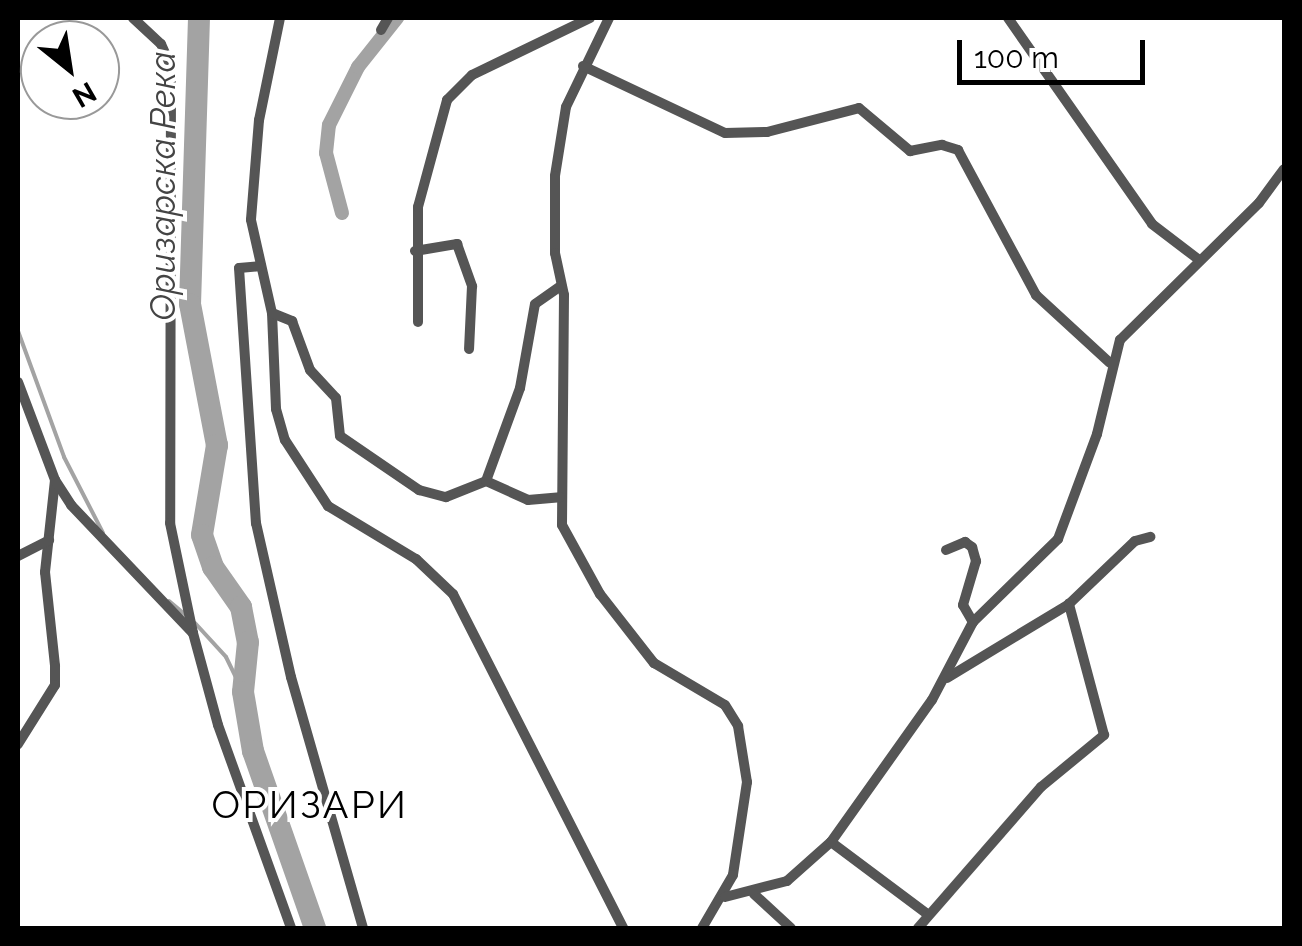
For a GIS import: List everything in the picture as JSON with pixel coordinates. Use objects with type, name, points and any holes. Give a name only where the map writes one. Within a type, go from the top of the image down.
[{"type":"street","points":[[124,18],[137,20],[148,30],[171,66],[170,523],[193,633],[218,725],[291,928]]},
{"type":"street","points":[[280,18],[259,120],[253,190],[260,266],[272,313],[276,409],[303,473],[328,506],[416,560],[452,594],[623,928]]},
{"type":"street","points":[[381,30],[388,18]]},
{"type":"street","points":[[418,322],[418,207],[447,100],[472,75],[590,18]]},
{"type":"street","points":[[609,18],[566,107],[554,176],[561,286],[560,498],[570,545],[600,594],[666,675],[725,705],[738,726],[746,782],[725,897],[702,928]]},
{"type":"street","points":[[1008,18],[1152,224],[1198,259]]},
{"type":"street","points":[[583,66],[725,134],[767,132],[859,108],[910,151],[942,145],[958,150],[1036,294],[1110,363]]},
{"type":"street","points":[[725,897],[754,894],[803,871],[831,842],[946,678],[973,622],[1058,538],[1096,434],[1110,363],[1134,324],[1259,203],[1284,170]]},
{"type":"street","points":[[415,250],[456,244],[472,286],[469,348]]},
{"type":"street","points":[[260,266],[239,268],[256,523],[290,677],[363,928]]},
{"type":"street","points":[[486,481],[520,388],[535,304],[561,286]]},
{"type":"street","points":[[272,313],[292,321],[310,370],[336,398],[340,436],[429,496],[446,497],[486,481],[528,500],[560,498]]},
{"type":"street","points":[[18,382],[55,480],[71,505],[193,633]]},
{"type":"street","points":[[18,744],[55,685],[46,589],[55,480]]},
{"type":"street","points":[[946,678],[1069,604],[1135,541],[1150,538]]},
{"type":"street","points":[[18,556],[49,540]]},
{"type":"street","points":[[946,550],[965,542],[972,547],[976,561],[962,605],[973,622]]},
{"type":"street","points":[[918,928],[926,913],[989,851],[1041,787],[1104,735],[1069,604]]},
{"type":"street","points":[[831,842],[926,913]]},
{"type":"street","points":[[754,894],[792,928]]},
{"type":"waterway","name":"Оризарска Река","points":[[199,18],[190,304],[217,445],[202,535],[213,567],[241,607],[248,642],[243,692],[253,751],[315,928]]},
{"type":"waterway","points":[[342,213],[326,153],[329,125],[358,67],[397,18]]},
{"type":"waterway","points":[[18,331],[64,457],[103,533]]},
{"type":"waterway","points":[[169,601],[188,617]]},
{"type":"waterway","points":[[195,623],[226,657],[243,692]]},
{"type":"district","name":"ОРИЗАРИ","points":[[310,805]]}]
